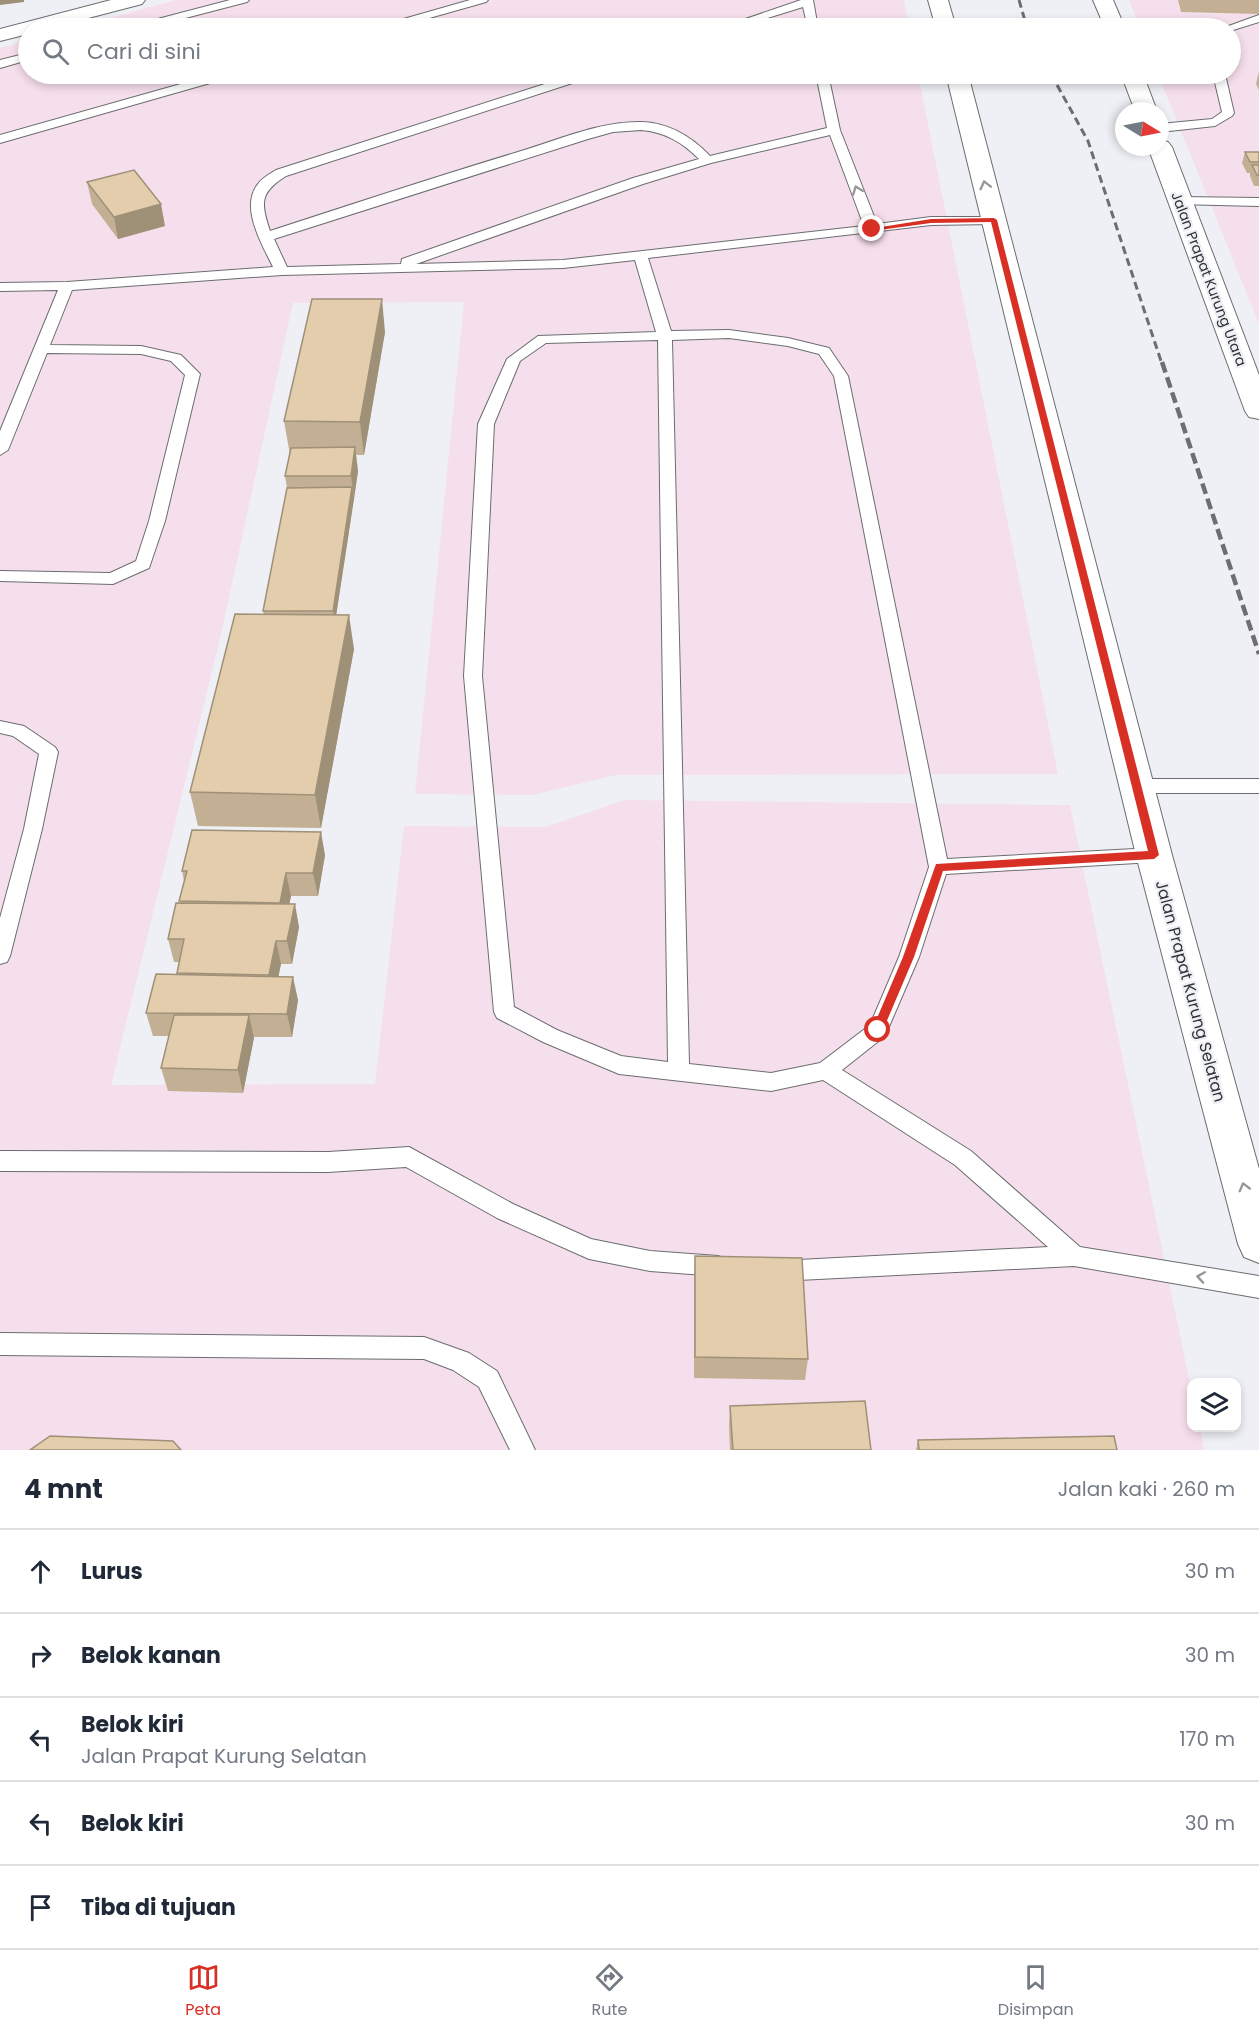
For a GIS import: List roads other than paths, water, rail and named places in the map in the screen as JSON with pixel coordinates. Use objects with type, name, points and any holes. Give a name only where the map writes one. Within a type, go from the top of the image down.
[{"type":"street","points":[[66,18],[135,0]]},
{"type":"street","points":[[938,0],[943,18]]},
{"type":"street","points":[[1103,0],[1111,18]]},
{"type":"street","points":[[0,35],[18,30]]},
{"type":"street","name":"Jalan Prapat Kurung Selatan","points":[[960,84],[1154,855],[1259,1244]]},
{"type":"street","points":[[1136,84],[1143,102]]},
{"type":"street","name":"Jalan Prapat Kurung Utara","points":[[1163,156],[1259,411]]},
{"type":"lane","points":[[174,18],[243,0]]},
{"type":"lane","points":[[418,18],[482,0]]},
{"type":"lane","points":[[755,18],[807,1],[811,18]]},
{"type":"lane","points":[[1241,24],[1259,18]]},
{"type":"lane","points":[[0,64],[18,60]]},
{"type":"lane","points":[[0,139],[192,84]]},
{"type":"lane","points":[[282,271],[266,237],[256,204],[262,186],[281,173],[556,84]]},
{"type":"lane","points":[[824,84],[834,130],[872,229]]},
{"type":"lane","points":[[1169,127],[1215,123],[1228,113],[1221,84]]},
{"type":"lane","points":[[266,237],[419,186],[597,133],[640,126],[668,130],[690,141],[707,160]]},
{"type":"lane","points":[[391,268],[638,181],[707,160],[834,130]]},
{"type":"lane","points":[[1180,201],[1259,201]]},
{"type":"lane","points":[[0,287],[67,286],[282,271],[563,264],[931,221],[994,220]]},
{"type":"lane","points":[[640,255],[665,336],[679,1072]]},
{"type":"lane","points":[[0,450],[67,286]]},
{"type":"lane","points":[[729,334],[788,342],[824,351],[841,376],[939,867],[909,957],[878,1030],[826,1071],[771,1082],[619,1065],[550,1036],[504,1012],[473,676],[486,424],[514,359],[543,339],[665,336],[729,334]]},
{"type":"lane","points":[[0,576],[113,579],[143,564],[157,521],[193,374],[176,358],[141,350],[41,349]]},
{"type":"lane","points":[[0,727],[18,731],[49,752],[33,829],[0,956]]},
{"type":"lane","points":[[1137,786],[1259,786]]},
{"type":"lane","points":[[939,867],[1154,855]]},
{"type":"lane","points":[[826,1071],[963,1158],[1074,1256]]},
{"type":"lane","points":[[0,1161],[316,1162],[409,1157],[504,1211],[589,1249],[650,1261],[787,1272],[1074,1256],[1259,1287]]},
{"type":"lane","points":[[0,1344],[424,1348],[461,1361],[488,1379],[523,1450]]},
{"type":"railway","points":[[1019,0],[1024,18]]},
{"type":"railway","points":[[1057,84],[1088,141],[1162,364]]},
{"type":"railway","points":[[1162,362],[1259,654]]}]
